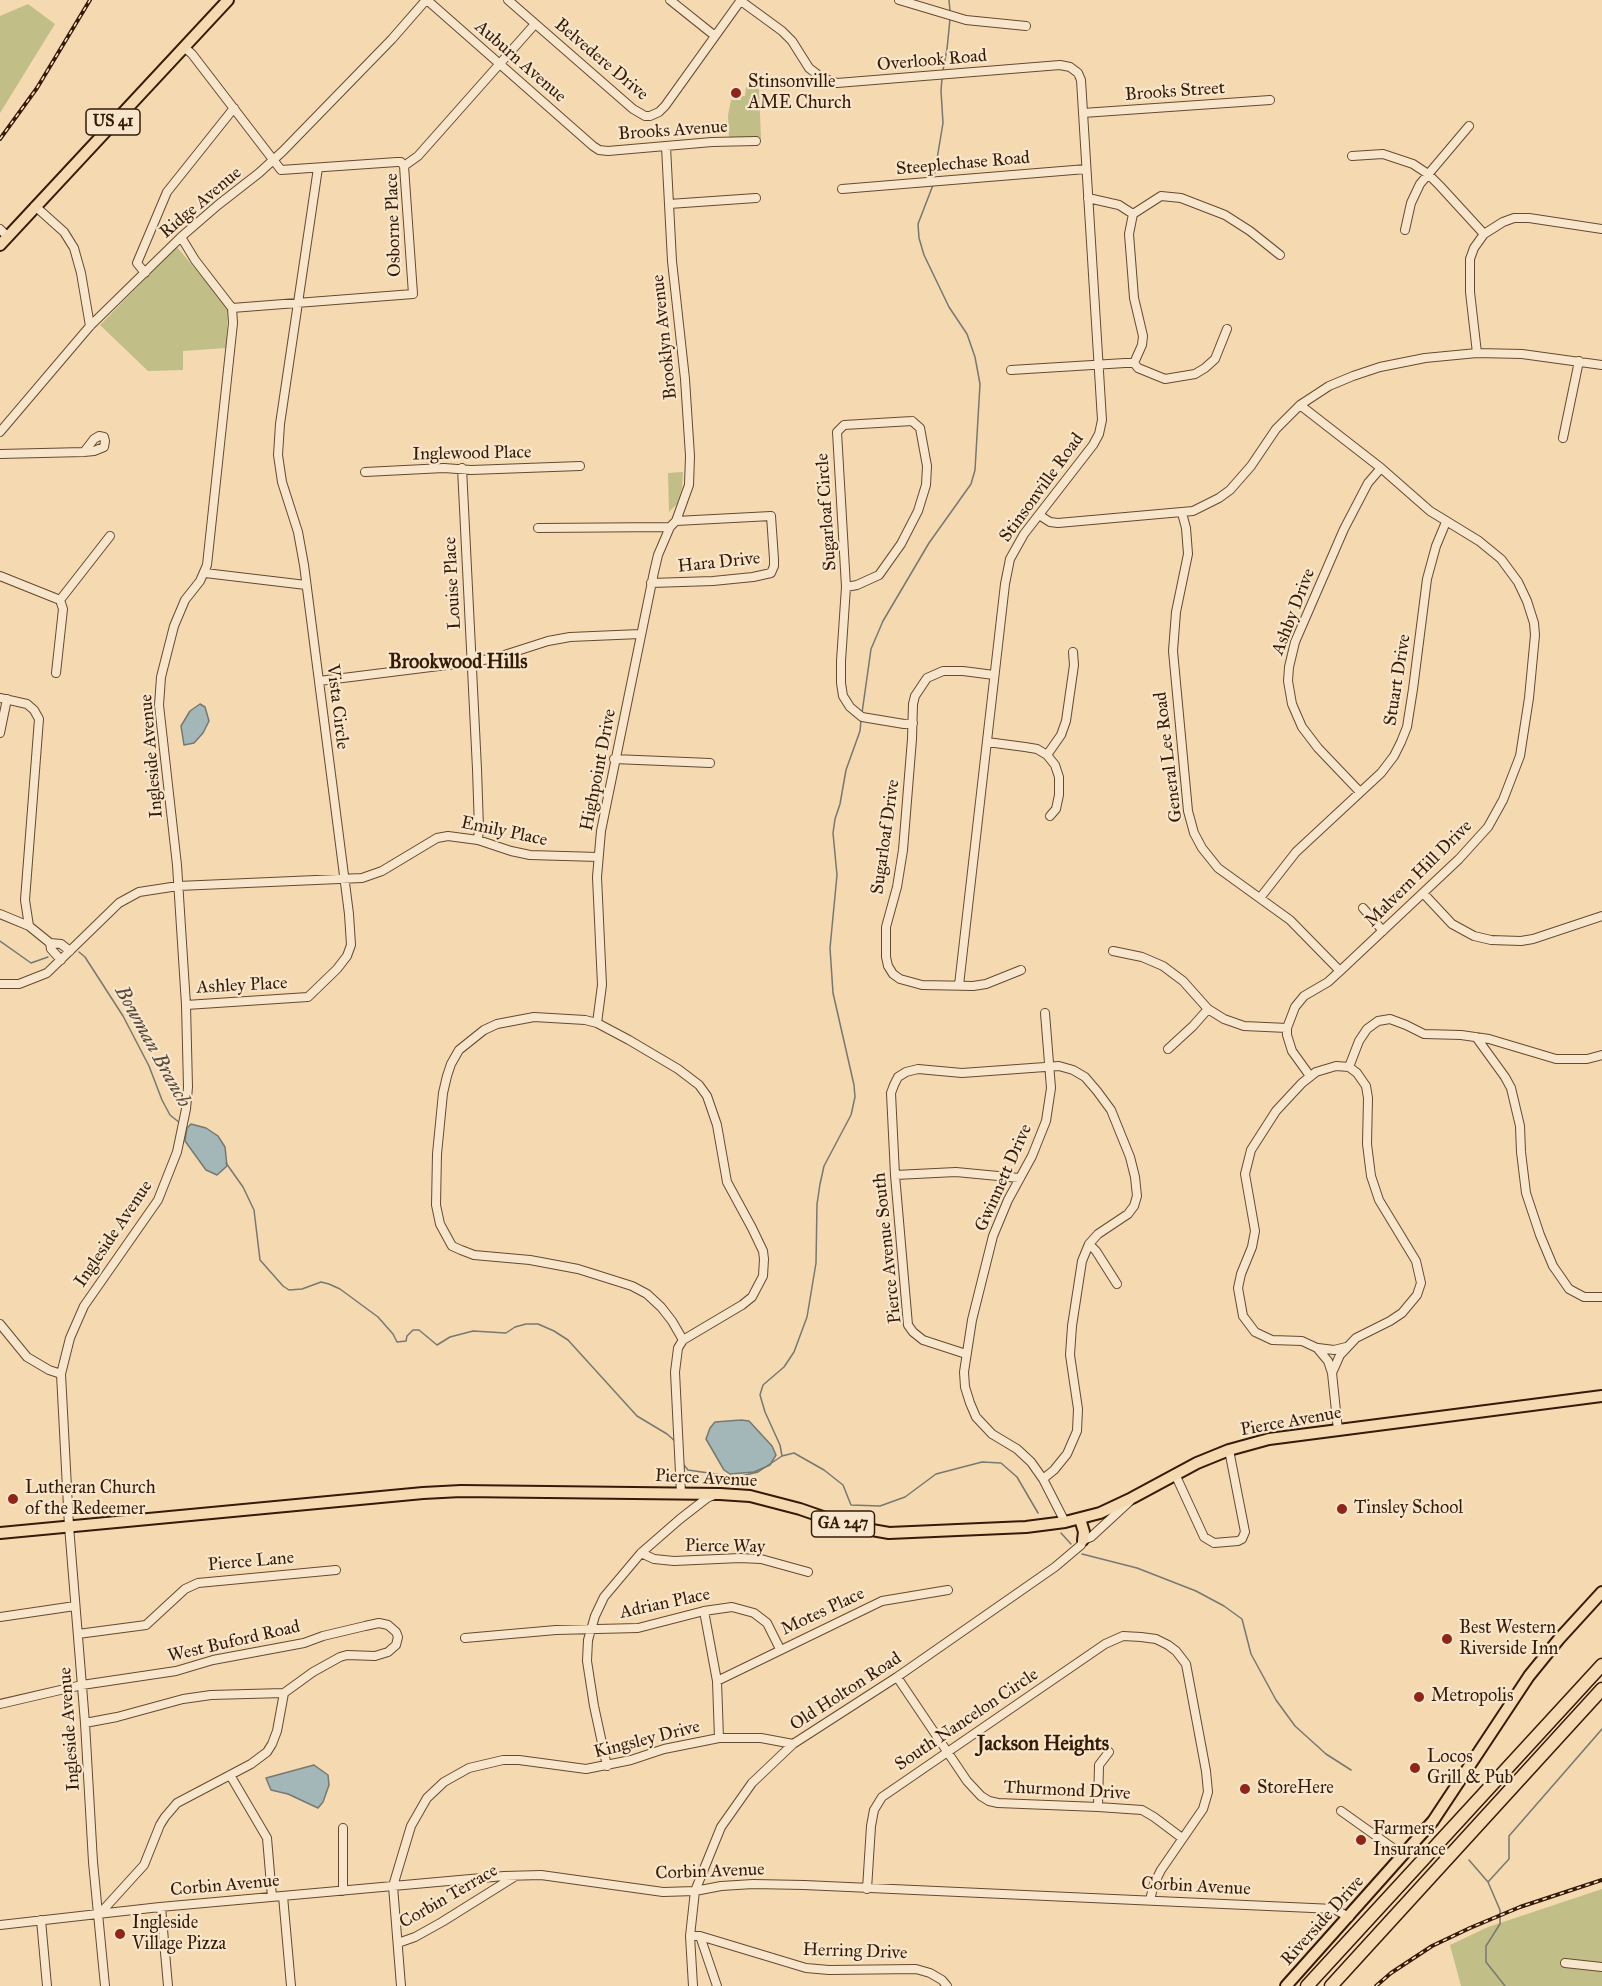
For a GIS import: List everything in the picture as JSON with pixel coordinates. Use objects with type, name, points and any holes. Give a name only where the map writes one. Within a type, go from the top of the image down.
[{"type":"highway","points":[[1307,1986],[1602,1665]]},
{"type":"highway","points":[[1331,1986],[1602,1689]]},
{"type":"main road","name":"US 41","points":[[3,237],[35,206],[228,0]]},
{"type":"main road","name":"Pierce Avenue","points":[[0,1533],[460,1491],[681,1493],[750,1496],[770,1500],[849,1526],[889,1533],[1026,1527],[1065,1522],[1100,1513],[1197,1462],[1269,1439],[1602,1396]]},
{"type":"main road","points":[[1080,1519],[1084,1532],[1083,1540]]},
{"type":"main road","name":"Riverside Drive","points":[[1286,1986],[1441,1810],[1529,1676],[1602,1592]]},
{"type":"street","name":"Auburn Avenue","points":[[427,0],[593,146]]},
{"type":"street","name":"Ridge Avenue","points":[[0,432],[90,326],[181,237],[274,159],[392,39],[427,0]]},
{"type":"street","name":"Belvedere Drive","points":[[508,0],[633,109],[645,116],[659,112],[665,106],[715,36]]},
{"type":"street","points":[[670,0],[715,36],[741,1]]},
{"type":"street","points":[[899,0],[966,20],[1026,26]]},
{"type":"street","name":"Overlook Road","points":[[741,1],[782,31],[792,41],[809,68],[822,78],[837,83],[1066,66],[1078,73],[1081,80],[1083,114]]},
{"type":"street","name":"Osborne Place","points":[[232,308],[412,294],[404,166],[418,156],[535,24]]},
{"type":"street","points":[[184,47],[192,54],[281,170],[397,162],[404,166]]},
{"type":"street","name":"Brooks Street","points":[[1083,114],[1270,100]]},
{"type":"street","points":[[145,273],[137,263],[167,192],[234,108]]},
{"type":"street","name":"Stinsonville Road","points":[[959,985],[994,675],[1010,559],[1014,549],[1099,434],[1102,420],[1083,114]]},
{"type":"street","points":[[1405,230],[1411,203],[1420,183],[1469,126]]},
{"type":"street","name":"Brooks Avenue","points":[[593,146],[608,151],[712,142],[756,141]]},
{"type":"street","name":"Brooklyn Avenue","points":[[666,147],[675,292],[685,379],[690,456],[689,485],[673,524]]},
{"type":"street","points":[[1352,156],[1383,154],[1403,160],[1428,174],[1484,234]]},
{"type":"street","name":"Vista Circle","points":[[318,168],[280,424],[278,454],[282,482],[302,550],[344,879]]},
{"type":"street","name":"Steeplechase Road","points":[[842,189],[1086,169]]},
{"type":"street","points":[[1134,363],[1142,345],[1143,336],[1134,298],[1130,234],[1133,214],[1161,196],[1182,198],[1225,215],[1280,255]]},
{"type":"street","points":[[669,204],[756,198]]},
{"type":"street","points":[[1088,198],[1119,205],[1133,214]]},
{"type":"street","points":[[35,206],[64,232],[74,248],[81,273],[90,326]]},
{"type":"street","points":[[1477,353],[1470,292],[1470,259],[1474,248],[1484,234],[1503,222],[1529,218],[1602,229]]},
{"type":"street","points":[[181,237],[201,268],[232,308],[233,323],[205,573],[306,585]]},
{"type":"street","points":[[1134,363],[1138,368],[1165,379],[1195,374],[1215,358],[1227,329]]},
{"type":"street","points":[[1039,515],[1048,522],[1058,523],[1182,513],[1207,505],[1230,489],[1251,466],[1276,429],[1300,405],[1329,386],[1368,370],[1425,358],[1477,353],[1522,354],[1602,365]]},
{"type":"street","points":[[1563,438],[1580,361]]},
{"type":"street","points":[[1011,370],[1098,363],[1134,363]]},
{"type":"street","name":"Malvern Hill Drive","points":[[1287,1028],[1292,1012],[1304,996],[1328,982],[1340,971],[1423,893],[1488,827],[1503,800],[1520,756],[1534,655],[1534,623],[1527,601],[1518,582],[1500,559],[1479,541],[1430,511],[1381,468],[1300,405]]},
{"type":"street","name":"Sugarloaf Circle","points":[[846,587],[857,585],[879,575],[901,544],[918,511],[926,485],[927,466],[920,428],[912,421],[844,425],[837,432],[846,587],[840,683],[843,696],[850,707],[862,717],[913,723]]},
{"type":"street","points":[[0,454],[84,452]]},
{"type":"street","name":"Inglewood Place","points":[[365,472],[580,466]]},
{"type":"street","name":"Louise Place","points":[[462,468],[478,840]]},
{"type":"street","name":"Ashby Drive","points":[[1360,792],[1302,728],[1292,704],[1288,681],[1295,642],[1344,529],[1368,483],[1381,468]]},
{"type":"street","name":"General Lee Road","points":[[1182,513],[1188,554],[1176,612],[1173,651],[1188,811],[1194,833],[1212,862],[1230,878],[1290,920],[1340,971]]},
{"type":"street","name":"Hara Drive","points":[[651,583],[753,577],[771,573],[774,566],[771,516],[673,524]]},
{"type":"street","name":"Stuart Drive","points":[[1260,898],[1296,852],[1389,764],[1404,736],[1429,573],[1436,546],[1446,522]]},
{"type":"street","points":[[538,528],[673,524]]},
{"type":"street","name":"Highpoint Drive","points":[[597,1023],[602,985],[597,895],[598,857],[614,759],[651,583],[658,555],[673,524]]},
{"type":"street","points":[[60,600],[110,536]]},
{"type":"street","name":"Ingleside Avenue","points":[[105,1986],[93,1858],[60,1374],[70,1338],[84,1306],[151,1212],[169,1176],[184,1124],[188,1087],[186,1005],[177,865],[159,705],[161,677],[179,612],[205,573]]},
{"type":"street","points":[[0,576],[60,600],[63,609],[56,674]]},
{"type":"street","points":[[319,681],[495,658],[548,641],[586,636],[640,634]]},
{"type":"street","points":[[1047,755],[1061,735],[1066,721],[1074,665],[1073,652]]},
{"type":"street","name":"Sugarloaf Drive","points":[[994,675],[943,671],[927,678],[915,696],[912,709],[913,723],[903,850],[897,887],[886,927],[886,957],[888,966],[900,980],[922,985],[986,984],[1021,970]]},
{"type":"street","points":[[0,733],[4,698],[27,704],[38,716],[39,734],[25,900],[29,926]]},
{"type":"street","points":[[987,742],[1037,749],[1047,755],[1055,765],[1059,777],[1056,809],[1050,816]]},
{"type":"street","points":[[614,759],[710,763]]},
{"type":"street","name":"Emily Place","points":[[344,879],[373,876],[437,838],[455,836],[530,855],[598,857]]},
{"type":"street","points":[[177,865],[181,874],[196,885]]},
{"type":"street","points":[[0,984],[28,982],[47,973],[119,903],[139,892],[178,886],[344,879]]},
{"type":"street","name":"Ashley Place","points":[[186,1005],[308,997],[337,969],[347,956],[351,945],[344,879]]},
{"type":"street","points":[[1423,893],[1452,924],[1473,936],[1491,940],[1533,939],[1602,916]]},
{"type":"street","points":[[1363,908],[1383,931]]},
{"type":"street","points":[[0,914],[29,926],[50,944],[51,949],[61,960]]},
{"type":"street","points":[[50,944],[61,944],[70,951]]},
{"type":"street","points":[[1113,951],[1142,957],[1163,966],[1183,981],[1208,1009],[1224,1019],[1244,1026],[1287,1028],[1292,1051],[1310,1076]]},
{"type":"street","points":[[1168,1049],[1208,1009]]},
{"type":"street","name":"Gwinnett Drive","points":[[966,1354],[993,1236],[1046,1121],[1051,1088],[1045,1013]]},
{"type":"street","points":[[681,1493],[675,1372],[678,1348],[683,1340],[752,1297],[763,1276],[763,1251],[727,1182],[717,1125],[707,1096],[699,1085],[678,1069],[597,1023],[549,1017],[520,1018],[484,1030],[459,1050],[451,1064],[443,1093],[436,1193],[440,1224],[452,1246],[468,1253],[487,1257],[552,1263],[632,1286],[647,1294],[661,1307],[683,1340]]},
{"type":"street","points":[[1349,1067],[1366,1029],[1378,1021],[1395,1020],[1424,1034],[1476,1037],[1556,1059],[1587,1059],[1602,1055]]},
{"type":"street","points":[[1476,1037],[1511,1088],[1520,1126],[1526,1193],[1553,1266],[1569,1289],[1584,1296],[1602,1298]]},
{"type":"street","points":[[1043,1479],[1067,1454],[1077,1431],[1078,1409],[1070,1355],[1082,1261],[1089,1244],[1098,1234],[1128,1214],[1137,1196],[1135,1177],[1111,1110],[1084,1077],[1073,1070],[1059,1066],[1050,1067]]},
{"type":"street","points":[[1332,1373],[1346,1347],[1356,1338],[1402,1313],[1417,1295],[1421,1282],[1416,1261],[1376,1194],[1367,1151],[1367,1090],[1363,1080],[1349,1067],[1336,1066],[1310,1076],[1276,1111],[1251,1150],[1245,1174],[1255,1231],[1251,1251],[1241,1274],[1238,1297],[1243,1316],[1255,1332],[1272,1340],[1302,1341],[1317,1348],[1330,1350],[1346,1347]]},
{"type":"street","name":"Pierce Avenue South","points":[[966,1354],[923,1340],[908,1325],[895,1175],[891,1093],[897,1079],[906,1072],[918,1069],[962,1073],[1050,1067]]},
{"type":"street","points":[[895,1175],[956,1172],[1019,1178]]},
{"type":"street","points":[[1089,1244],[1117,1284]]},
{"type":"street","points":[[0,1324],[27,1357],[60,1374]]},
{"type":"street","points":[[1317,1348],[1328,1361],[1332,1373],[1338,1430]]},
{"type":"street","points":[[966,1354],[965,1387],[976,1417],[992,1434],[1017,1449],[1031,1462],[1043,1479],[1065,1522]]},
{"type":"street","points":[[1175,1474],[1204,1537],[1214,1543],[1238,1541],[1242,1539],[1245,1532],[1229,1450]]},
{"type":"street","points":[[607,1766],[589,1677],[588,1640],[604,1597],[641,1553],[707,1498],[720,1494]]},
{"type":"street","name":"Old Holton Road","points":[[693,1986],[690,1935],[695,1891],[716,1837],[752,1782],[793,1744],[897,1677],[1055,1567],[1132,1498]]},
{"type":"street","name":"Pierce Way","points":[[641,1553],[654,1559],[674,1561],[761,1559],[808,1572]]},
{"type":"street","name":"Pierce Lane","points":[[78,1634],[146,1625],[186,1589],[198,1582],[336,1570]]},
{"type":"street","name":"Motes Place","points":[[717,1680],[882,1601],[948,1590]]},
{"type":"street","points":[[0,1617],[75,1606]]},
{"type":"street","name":"Adrian Place","points":[[465,1638],[556,1630],[638,1628],[704,1611],[732,1607],[754,1613],[767,1623],[780,1649]]},
{"type":"street","points":[[704,1611],[717,1680],[718,1738]]},
{"type":"street","name":"West Buford Road","points":[[0,1704],[82,1685],[176,1671],[213,1660],[304,1643],[323,1636],[379,1623],[390,1626],[396,1632],[398,1637],[396,1645],[388,1653],[375,1656],[347,1655],[313,1672],[284,1693]]},
{"type":"street","name":"South Nancelon Circle","points":[[867,1889],[871,1826],[877,1805],[882,1797],[1105,1644],[1123,1636],[1156,1639],[1176,1651],[1186,1664],[1206,1771],[1207,1799],[1203,1809],[1182,1838]]},
{"type":"street","name":"Thurmond Drive","points":[[897,1677],[967,1781],[989,1801],[1142,1810],[1182,1838]]},
{"type":"street","points":[[85,1723],[183,1699],[211,1695],[284,1693],[277,1731],[272,1744],[259,1759],[177,1803],[160,1825],[144,1865],[98,1913]]},
{"type":"street","name":"Kingsley Drive","points":[[401,1986],[393,1886],[409,1831],[419,1811],[436,1789],[462,1771],[492,1761],[511,1760],[586,1769],[607,1766],[664,1749],[718,1738],[761,1738],[793,1744]]},
{"type":"street","points":[[1098,1807],[1100,1765],[1108,1752]]},
{"type":"street","points":[[230,1775],[267,1838],[272,1897]]},
{"type":"street","points":[[1341,1811],[1391,1847],[1401,1858]]},
{"type":"street","points":[[343,1828],[343,1891]]},
{"type":"street","points":[[1150,1900],[1161,1870],[1182,1838]]},
{"type":"street","name":"Corbin Avenue","points":[[0,1925],[162,1906],[541,1875],[663,1892],[695,1891],[753,1884],[1334,1909],[1349,1917]]},
{"type":"street","name":"Corbin Terrace","points":[[398,1943],[442,1922],[514,1877]]},
{"type":"street","points":[[283,1896],[291,1986]]},
{"type":"street","points":[[162,1906],[168,1986]]},
{"type":"street","points":[[41,1920],[47,1986]]},
{"type":"street","name":"Herring Drive","points":[[690,1935],[806,1968],[916,1969],[930,1973],[947,1986]]},
{"type":"street","points":[[700,1936],[717,1986]]},
{"type":"street","points":[[1565,1963],[1602,1967]]},
{"type":"shaded area","points":[[28,4],[55,24],[0,113],[0,16]]},
{"type":"shaded area","points":[[746,87],[759,89],[761,139],[729,138],[728,115],[731,100],[741,100],[741,96],[745,96]]},
{"type":"shaded area","points":[[177,247],[228,308],[226,348],[183,351],[183,370],[148,371],[100,325]]},
{"type":"shaded area","points":[[683,472],[682,488],[677,504],[669,512],[668,473]]},
{"type":"shaded area","points":[[200,704],[205,707],[209,721],[203,733],[194,743],[184,745],[181,726],[190,711]]},
{"type":"shaded area","points":[[191,1124],[206,1128],[218,1136],[225,1147],[227,1166],[217,1175],[206,1170],[185,1141],[187,1128]]},
{"type":"shaded area","points":[[749,1421],[772,1446],[776,1455],[770,1465],[754,1472],[730,1474],[724,1470],[706,1439],[715,1422]]},
{"type":"shaded area","points":[[314,1765],[328,1775],[329,1785],[323,1802],[318,1808],[288,1794],[271,1790],[266,1778]]},
{"type":"shaded area","points":[[1602,1889],[1602,1986],[1461,1986],[1450,1945],[1488,1927]]},
{"type":"waterway","points":[[949,0],[950,11]]},
{"type":"waterway","points":[[943,70],[950,19]]},
{"type":"waterway","points":[[934,177],[943,123],[942,78]]},
{"type":"waterway","points":[[862,713],[871,649],[883,621],[929,543],[971,484],[975,470],[980,384],[975,357],[967,334],[949,307],[924,255],[919,238],[918,224],[933,185]]},
{"type":"waterway","points":[[782,1456],[780,1445],[760,1395],[763,1385],[784,1367],[794,1352],[807,1317],[816,1263],[817,1204],[820,1184],[824,1166],[851,1115],[855,1097],[833,993],[830,948],[837,875],[833,833],[846,770],[860,731],[861,720]]},
{"type":"waterway","name":"Bowman Branch","points":[[0,941],[31,963],[48,957]]},
{"type":"waterway","name":"Bowman Branch","points":[[79,952],[85,957],[123,1016],[149,1066],[162,1100],[170,1115],[180,1123]]},
{"type":"waterway","name":"Bowman Branch","points":[[226,1163],[243,1187],[254,1210],[260,1260],[289,1290],[302,1289],[321,1282],[340,1289],[378,1317],[397,1342],[406,1341],[407,1336],[413,1330],[419,1330],[437,1345],[450,1337],[473,1331],[506,1333],[515,1327],[538,1324],[568,1340],[637,1416],[675,1441]]},
{"type":"waterway","name":"Bowman Branch","points":[[683,1464],[688,1470],[737,1477],[758,1472],[782,1456],[794,1453],[824,1470],[843,1485],[851,1505],[880,1506],[905,1497],[936,1474],[982,1462],[1001,1463],[1017,1477],[1038,1513]]},
{"type":"waterway","name":"Bowman Branch","points":[[1061,1533],[1071,1544]]},
{"type":"waterway","name":"Bowman Branch","points":[[1082,1554],[1137,1568],[1196,1591],[1242,1619],[1251,1654],[1276,1700],[1295,1726],[1326,1754],[1351,1770]]},
{"type":"waterway","points":[[1488,1882],[1509,1859],[1509,1836],[1602,1729]]},
{"type":"waterway","name":"Bowman Branch","points":[[1469,1860],[1488,1882],[1500,1910],[1500,1924],[1486,1946],[1486,1962],[1505,1986]]},
{"type":"railway","points":[[0,139],[37,88],[90,0]]},
{"type":"railway","points":[[1376,1986],[1391,1973],[1432,1946],[1470,1928],[1520,1907],[1602,1880]]},
{"type":"place","name":"Stinsonville AME Church","points":[[736,93]]},
{"type":"place","name":"Lutheran Church of the Redeemer","points":[[13,1499]]},
{"type":"place","name":"Tinsley School","points":[[1342,1509]]},
{"type":"place","name":"Best Western Riverside Inn","points":[[1447,1639]]},
{"type":"place","name":"Metropolis","points":[[1419,1697]]},
{"type":"place","name":"Locos Grill & Pub","points":[[1415,1768]]},
{"type":"place","name":"StoreHere","points":[[1245,1789]]},
{"type":"place","name":"Farmers Insurance","points":[[1361,1840]]},
{"type":"place","name":"Ingleside Village Pizza","points":[[120,1934]]},
{"type":"district","name":"Brookwood Hills","points":[[458,663]]},
{"type":"district","name":"Jackson Heights","points":[[1043,1745]]}]
